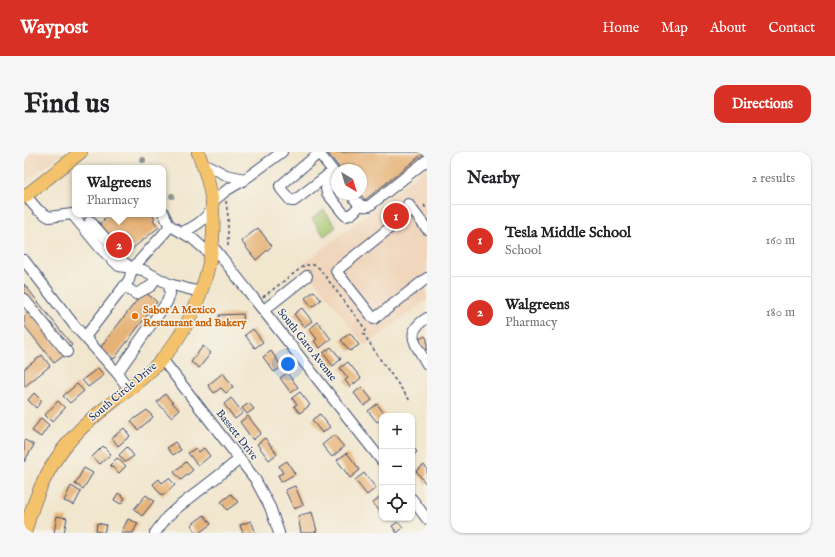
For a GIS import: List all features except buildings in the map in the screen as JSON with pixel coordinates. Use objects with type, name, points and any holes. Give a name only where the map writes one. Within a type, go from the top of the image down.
[{"type":"main road","points":[[25,196],[81,152]]},
{"type":"main road","name":"South Circle Drive","points":[[25,533],[37,493],[49,468],[66,444],[84,425],[150,372],[162,359],[191,316],[207,269],[211,249],[212,206],[208,180],[200,158]]},
{"type":"street","points":[[181,232],[189,230],[198,224],[227,190],[282,152]]},
{"type":"street","points":[[331,169],[319,153],[280,186],[291,201],[294,201],[331,179]]},
{"type":"street","points":[[200,158],[226,175],[245,178]]},
{"type":"street","points":[[356,200],[364,207],[369,206],[427,160]]},
{"type":"street","points":[[331,182],[326,189],[331,198]]},
{"type":"street","points":[[25,196],[38,210],[49,217],[72,214]]},
{"type":"street","points":[[333,200],[346,216],[349,216],[355,212],[360,205]]},
{"type":"street","points":[[427,229],[410,207],[336,271],[374,319],[427,278]]},
{"type":"street","points":[[74,217],[101,249],[119,266],[143,270],[169,284],[200,292]]},
{"type":"street","points":[[85,337],[129,280],[132,269],[167,230],[169,224],[166,217]]},
{"type":"street","points":[[90,222],[108,240],[122,261],[132,269]]},
{"type":"street","name":"South Garo Avenue","points":[[169,224],[211,249],[264,310],[379,457]]},
{"type":"street","points":[[24,260],[85,337],[129,389]]},
{"type":"street","points":[[264,310],[307,276]]},
{"type":"street","points":[[124,286],[136,294],[151,286],[156,277]]},
{"type":"street","points":[[117,373],[167,302],[170,294],[169,284]]},
{"type":"street","points":[[24,298],[67,352]]},
{"type":"street","points":[[427,318],[417,325],[413,331],[412,337],[427,364]]},
{"type":"street","name":"Bassett Drive","points":[[162,359],[240,459],[263,492],[280,533]]},
{"type":"street","points":[[155,533],[167,517],[177,508],[240,459]]},
{"type":"street","points":[[415,503],[427,519]]},
{"type":"path","points":[[226,199],[228,217],[228,246]]},
{"type":"path","points":[[424,205],[427,210]]},
{"type":"path","points":[[324,276],[366,330],[363,333],[411,402]]},
{"type":"shaded area","points":[[24,152],[64,152],[24,183]]},
{"type":"shaded area","points":[[427,167],[427,300],[365,346],[303,264]]},
{"type":"green space","points":[[324,210],[336,227],[324,236],[312,219]]},
{"type":"place","name":"Tesla Middle School","points":[[396,216]]},
{"type":"place","name":"Walgreens","points":[[119,245]]},
{"type":"place","name":"Sabor A Mexico Restaurant and Bakery","points":[[135,316]]}]
